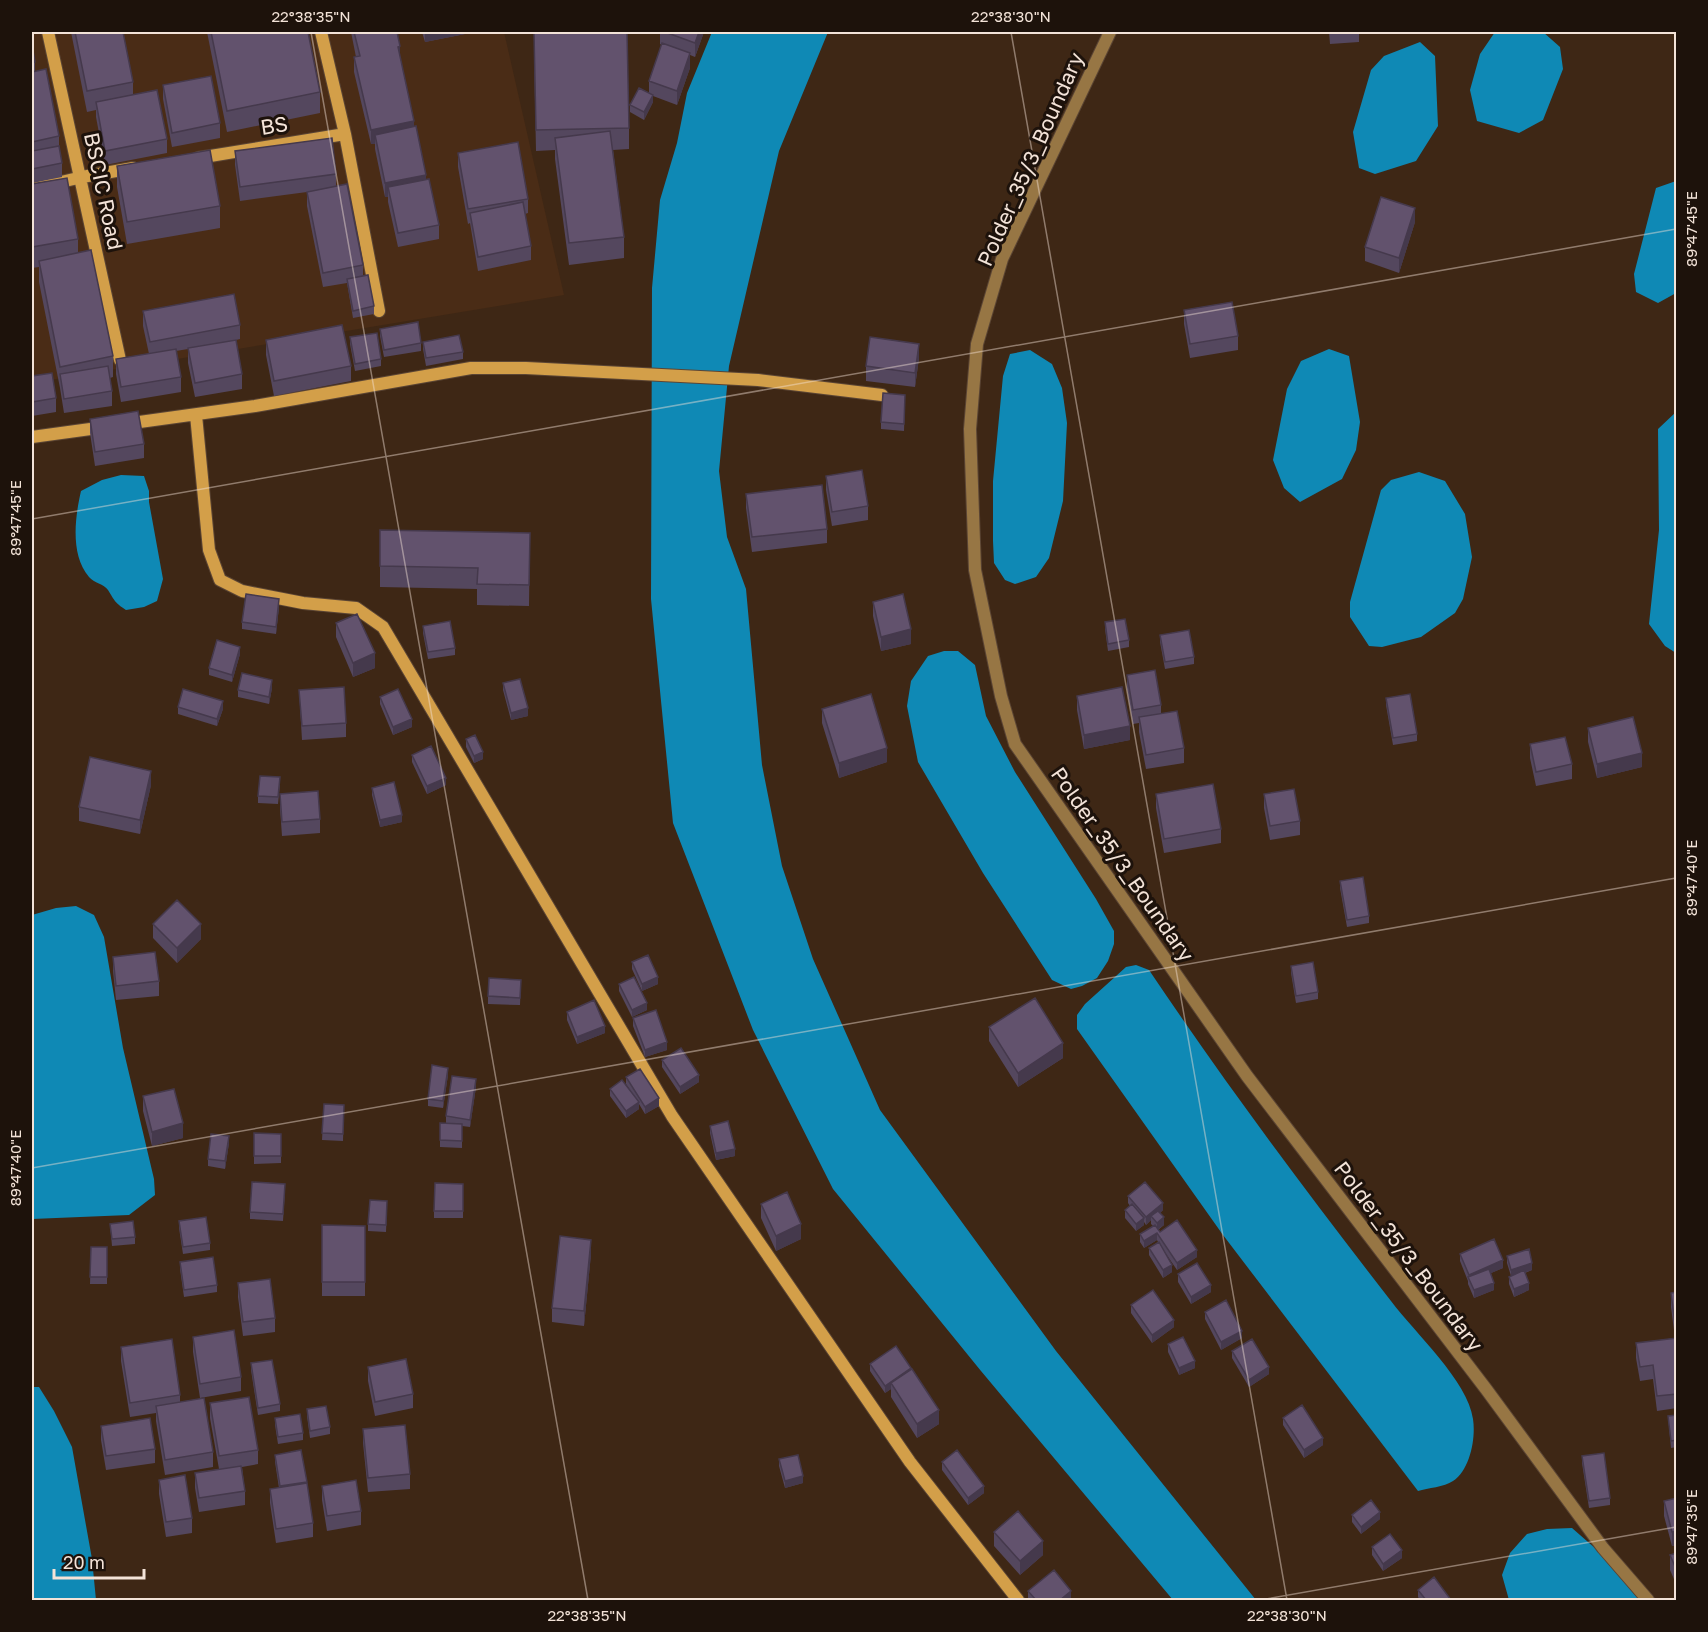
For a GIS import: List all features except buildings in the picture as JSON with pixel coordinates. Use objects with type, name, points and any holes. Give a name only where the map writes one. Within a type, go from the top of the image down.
[{"type":"street","name":"BSCIC Road","points":[[48,32],[82,177],[120,360]]},
{"type":"street","points":[[321,32],[345,134],[379,311]]},
{"type":"street","name":"Polder_35/3_Boundary","points":[[1110,32],[1002,259],[977,344],[970,429],[975,570],[1001,696],[1015,744],[1247,1076],[1486,1389],[1603,1548],[1648,1600]]},
{"type":"street","name":"BS","points":[[185,160],[345,134]]},
{"type":"street","points":[[32,189],[150,165]]},
{"type":"street","points":[[32,437],[196,415],[471,368],[574,370],[758,380],[882,395]]},
{"type":"street","points":[[196,415],[209,550],[220,580],[242,591],[303,603],[356,608],[382,627],[672,1116],[910,1462],[1018,1600]]},
{"type":"shaded area","points":[[32,32],[504,32],[564,295],[32,383]]},
{"type":"water","points":[[712,32],[828,32],[779,151],[729,366],[719,471],[727,537],[746,589],[762,765],[782,866],[813,959],[880,1110],[1056,1351],[1256,1600],[1173,1600],[981,1371],[833,1189],[753,1030],[673,823],[651,599],[652,288],[660,200],[677,143],[687,93]]},
{"type":"water","points":[[1495,32],[1543,32],[1560,47],[1563,69],[1543,120],[1519,133],[1477,121],[1470,90],[1480,54]]},
{"type":"water","points":[[1420,42],[1435,56],[1438,126],[1416,161],[1375,174],[1359,168],[1353,132],[1371,70],[1384,56]]},
{"type":"water","points":[[1676,181],[1676,293],[1658,303],[1636,292],[1634,274],[1656,188]]},
{"type":"water","points":[[1329,349],[1349,356],[1360,422],[1356,450],[1342,479],[1300,502],[1284,488],[1273,460],[1287,389],[1301,361]]},
{"type":"water","points":[[1030,350],[1052,364],[1062,388],[1067,423],[1063,501],[1049,558],[1036,577],[1015,584],[1005,580],[994,563],[993,481],[1003,376],[1010,354]]},
{"type":"water","points":[[1676,412],[1676,653],[1665,646],[1649,624],[1659,530],[1658,429]]},
{"type":"water","points":[[1419,472],[1445,481],[1465,514],[1472,557],[1463,599],[1455,613],[1421,637],[1382,647],[1369,646],[1350,617],[1350,602],[1381,490],[1391,480]]},
{"type":"water","points":[[121,475],[144,476],[149,491],[163,579],[157,601],[144,607],[126,610],[115,601],[106,588],[89,577],[79,558],[76,536],[81,491],[102,480]]},
{"type":"water","points":[[944,651],[958,651],[975,665],[986,716],[1015,772],[1114,931],[1114,944],[1108,961],[1097,978],[1082,986],[1071,989],[1052,980],[983,873],[918,762],[907,706],[911,681],[928,656]]},
{"type":"water","points":[[76,906],[94,915],[104,937],[123,1048],[154,1179],[155,1195],[129,1215],[32,1219],[32,915],[56,908]]},
{"type":"water","points":[[1136,965],[1149,970],[1298,1179],[1391,1301],[1451,1373],[1461,1389],[1469,1404],[1474,1435],[1468,1462],[1453,1481],[1418,1491],[1223,1235],[1077,1029],[1077,1015],[1085,1004],[1126,967]]},
{"type":"water","points":[[32,1387],[39,1387],[72,1447],[92,1559],[96,1600],[32,1600]]},
{"type":"water","points":[[1572,1528],[1604,1556],[1639,1600],[1509,1600],[1502,1575],[1510,1553],[1527,1534],[1547,1529]]}]
